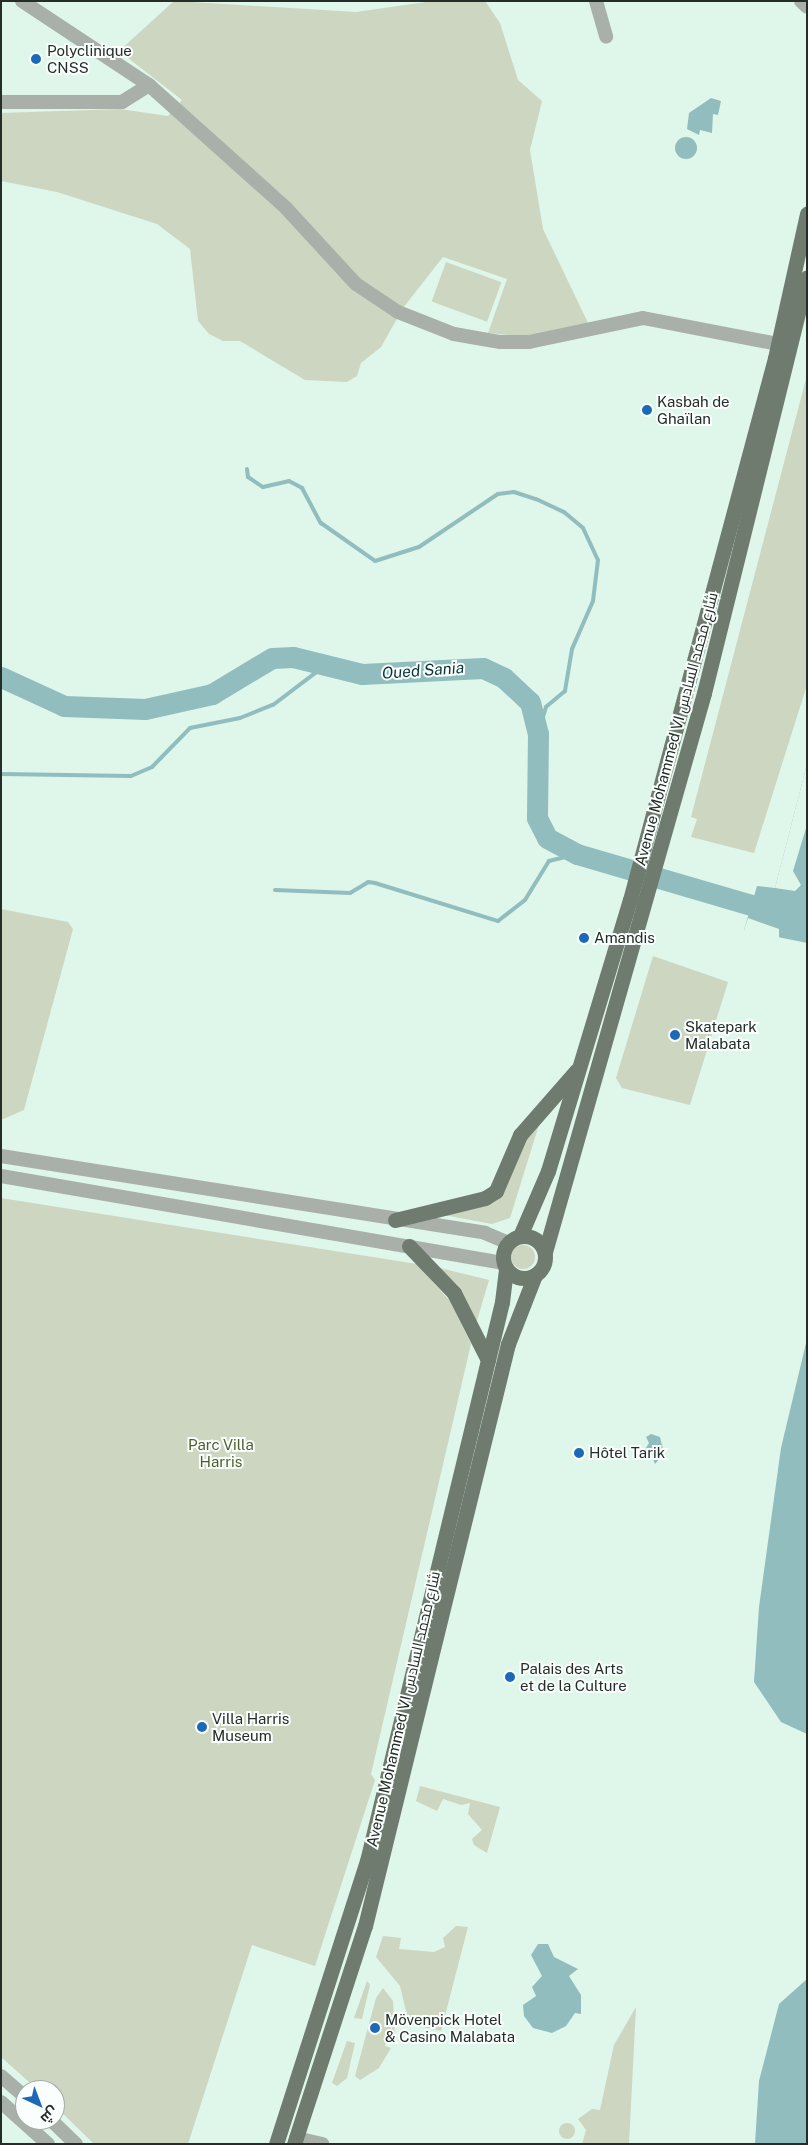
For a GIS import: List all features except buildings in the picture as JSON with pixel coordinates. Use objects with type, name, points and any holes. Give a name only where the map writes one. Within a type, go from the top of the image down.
[{"type":"main road","name":"Avenue Mohammed VI شارع محمد السادس","points":[[514,1239],[548,1171],[583,1061],[630,900],[778,344],[807,214]]},
{"type":"main road","name":"Avenue Mohammed VI شارع محمد السادس","points":[[545,1252],[704,693],[807,278]]},
{"type":"main road","points":[[395,1220],[484,1198],[496,1191],[520,1135],[583,1061]]},
{"type":"main road","points":[[514,1239],[538,1241],[545,1252],[544,1265],[535,1275],[516,1276],[505,1265],[514,1239]]},
{"type":"main road","points":[[409,1246],[454,1293],[488,1360]]},
{"type":"main road","name":"Avenue Mohammed VI شارع محمد السادس","points":[[276,2144],[367,1861],[488,1360],[505,1265]]},
{"type":"main road","name":"Avenue Mohammed VI شارع محمد السادس","points":[[295,2141],[365,1926],[508,1344],[535,1275]]},
{"type":"street","points":[[22,1],[148,84],[279,202],[356,284],[419,321],[476,339],[529,342],[628,320],[659,319],[778,344]]},
{"type":"street","points":[[596,1],[606,37]]},
{"type":"street","points":[[801,1],[807,6]]},
{"type":"street","points":[[1,102],[122,102],[148,84]]},
{"type":"street","points":[[1,1156],[514,1239]]},
{"type":"street","points":[[1,1176],[409,1246],[505,1265]]},
{"type":"street","points":[[1,2076],[15,2088]]},
{"type":"street","points":[[1,2102],[48,2144]]},
{"type":"street","points":[[61,2130],[76,2144]]},
{"type":"street","points":[[295,2141],[322,2144]]},
{"type":"green space","points":[[174,1],[356,12],[433,1],[485,1],[500,23],[518,80],[542,101],[530,150],[543,229],[589,325],[527,337],[488,333],[507,279],[443,257],[403,308],[381,347],[361,363],[357,376],[347,382],[305,380],[240,341],[223,341],[209,334],[198,321],[190,249],[157,224],[57,192],[1,181],[1,113],[120,109],[168,116],[182,100],[119,51]]},
{"type":"green space","points":[[446,262],[501,282],[487,322],[432,301]]},
{"type":"green space","points":[[807,375],[807,685],[754,853],[691,837],[697,819],[691,817]]},
{"type":"green space","points":[[1,909],[68,922],[73,929],[24,1110],[1,1120]]},
{"type":"green space","name":"Skatepark Malabata","points":[[653,956],[728,982],[690,1105],[622,1088],[616,1078]]},
{"type":"green space","points":[[542,1115],[510,1218],[492,1224],[444,1215],[483,1204]]},
{"type":"green space","name":"Parc Villa Harris","points":[[1,1198],[417,1264],[450,1301],[471,1344],[371,1774],[375,1780],[315,1966],[252,1945],[188,2144],[94,2144],[65,2116],[65,2080],[27,2080],[1,2057]]},
{"type":"green space","points":[[523,1245],[528,1246],[534,1252],[534,1262],[528,1268],[523,1269],[518,1268],[512,1262],[511,1257],[512,1252],[518,1246]]},
{"type":"green space","points":[[440,1268],[489,1280],[476,1324]]},
{"type":"green space","points":[[420,1786],[500,1807],[487,1853],[474,1845],[472,1839],[482,1830],[468,1814],[470,1803],[461,1805],[443,1799],[437,1811],[416,1801]]},
{"type":"green space","points":[[456,1926],[468,1927],[441,2031],[409,2024],[400,1986],[376,1957],[383,1936],[401,1938],[399,1949],[434,1952],[445,1947],[443,1938]]},
{"type":"green space","points":[[367,1981],[370,1985],[362,2019],[354,2018]]},
{"type":"green space","points":[[383,1988],[393,2001],[395,2037],[388,2036],[385,2046],[391,2048],[379,2068],[360,2080],[355,2076],[376,1998]]},
{"type":"green space","points":[[636,2007],[629,2144],[582,2144],[586,2130],[578,2119],[592,2109],[600,2110],[614,2045]]},
{"type":"green space","points":[[347,2041],[355,2043],[347,2078],[337,2086],[332,2083]]},
{"type":"green space","points":[[567,2123],[573,2125],[575,2131],[573,2137],[567,2139],[561,2137],[559,2131],[561,2125]]},
{"type":"water","points":[[711,98],[721,101],[718,115],[713,114],[712,133],[700,130],[699,135],[687,129],[689,113]]},
{"type":"water","points":[[686,137],[694,140],[697,148],[694,156],[686,159],[678,156],[675,148],[678,140]]},
{"type":"water","points":[[807,764],[807,943],[744,930],[757,886],[775,888]]},
{"type":"water","points":[[807,1339],[807,1734],[781,1722],[754,1682],[759,1607],[781,1448]]},
{"type":"water","points":[[651,1434],[660,1437],[664,1453],[655,1464],[651,1454],[644,1451],[649,1443],[646,1437]]},
{"type":"water","points":[[538,1944],[548,1944],[554,1957],[578,1969],[569,1976],[581,1995],[581,2014],[575,2013],[566,2026],[552,2033],[533,2028],[524,2016],[523,2005],[536,1996],[532,1987],[542,1976],[531,1955]]},
{"type":"water","points":[[807,1979],[807,2144],[755,2144],[759,2081],[779,2004]]},
{"type":"pier","points":[[807,764],[807,825],[793,871],[801,885],[795,891],[775,888]]},
{"type":"pier","points":[[748,918],[779,929],[779,940],[749,934],[744,930]]},
{"type":"pier","points":[[769,1117],[807,1117],[807,1172],[750,1146],[757,1120]]},
{"type":"waterway","points":[[247,469],[248,477],[263,487],[289,481],[302,488],[321,523],[375,561],[419,547],[498,494],[514,492],[536,499],[564,512],[583,528],[598,560],[593,601],[572,649],[565,691],[546,707],[538,734]]},
{"type":"waterway","name":"Oued Sania","points":[[1,677],[64,706],[145,709],[212,694],[272,658],[293,657],[362,674],[483,668],[504,678],[530,702],[538,734],[537,818],[547,838],[577,854],[751,905]]},
{"type":"waterway","points":[[1,774],[131,776],[152,767],[190,728],[240,718],[273,705],[327,664]]},
{"type":"waterway","points":[[275,890],[350,893],[368,882],[498,921],[525,900],[549,861],[577,854]]},
{"type":"place","name":"Polyclinique CNSS","points":[[36,59]]},
{"type":"place","name":"Kasbah de Ghaïlan","points":[[647,410]]},
{"type":"place","name":"Amandis","points":[[584,938]]},
{"type":"place","name":"Skatepark Malabata","points":[[675,1035]]},
{"type":"place","name":"Hôtel Tarik","points":[[579,1453]]},
{"type":"place","name":"Palais des Arts et de la Culture","points":[[510,1677]]},
{"type":"place","name":"Villa Harris Museum","points":[[202,1727]]},
{"type":"place","name":"Mövenpick Hotel & Casino Malabata","points":[[375,2028]]}]
